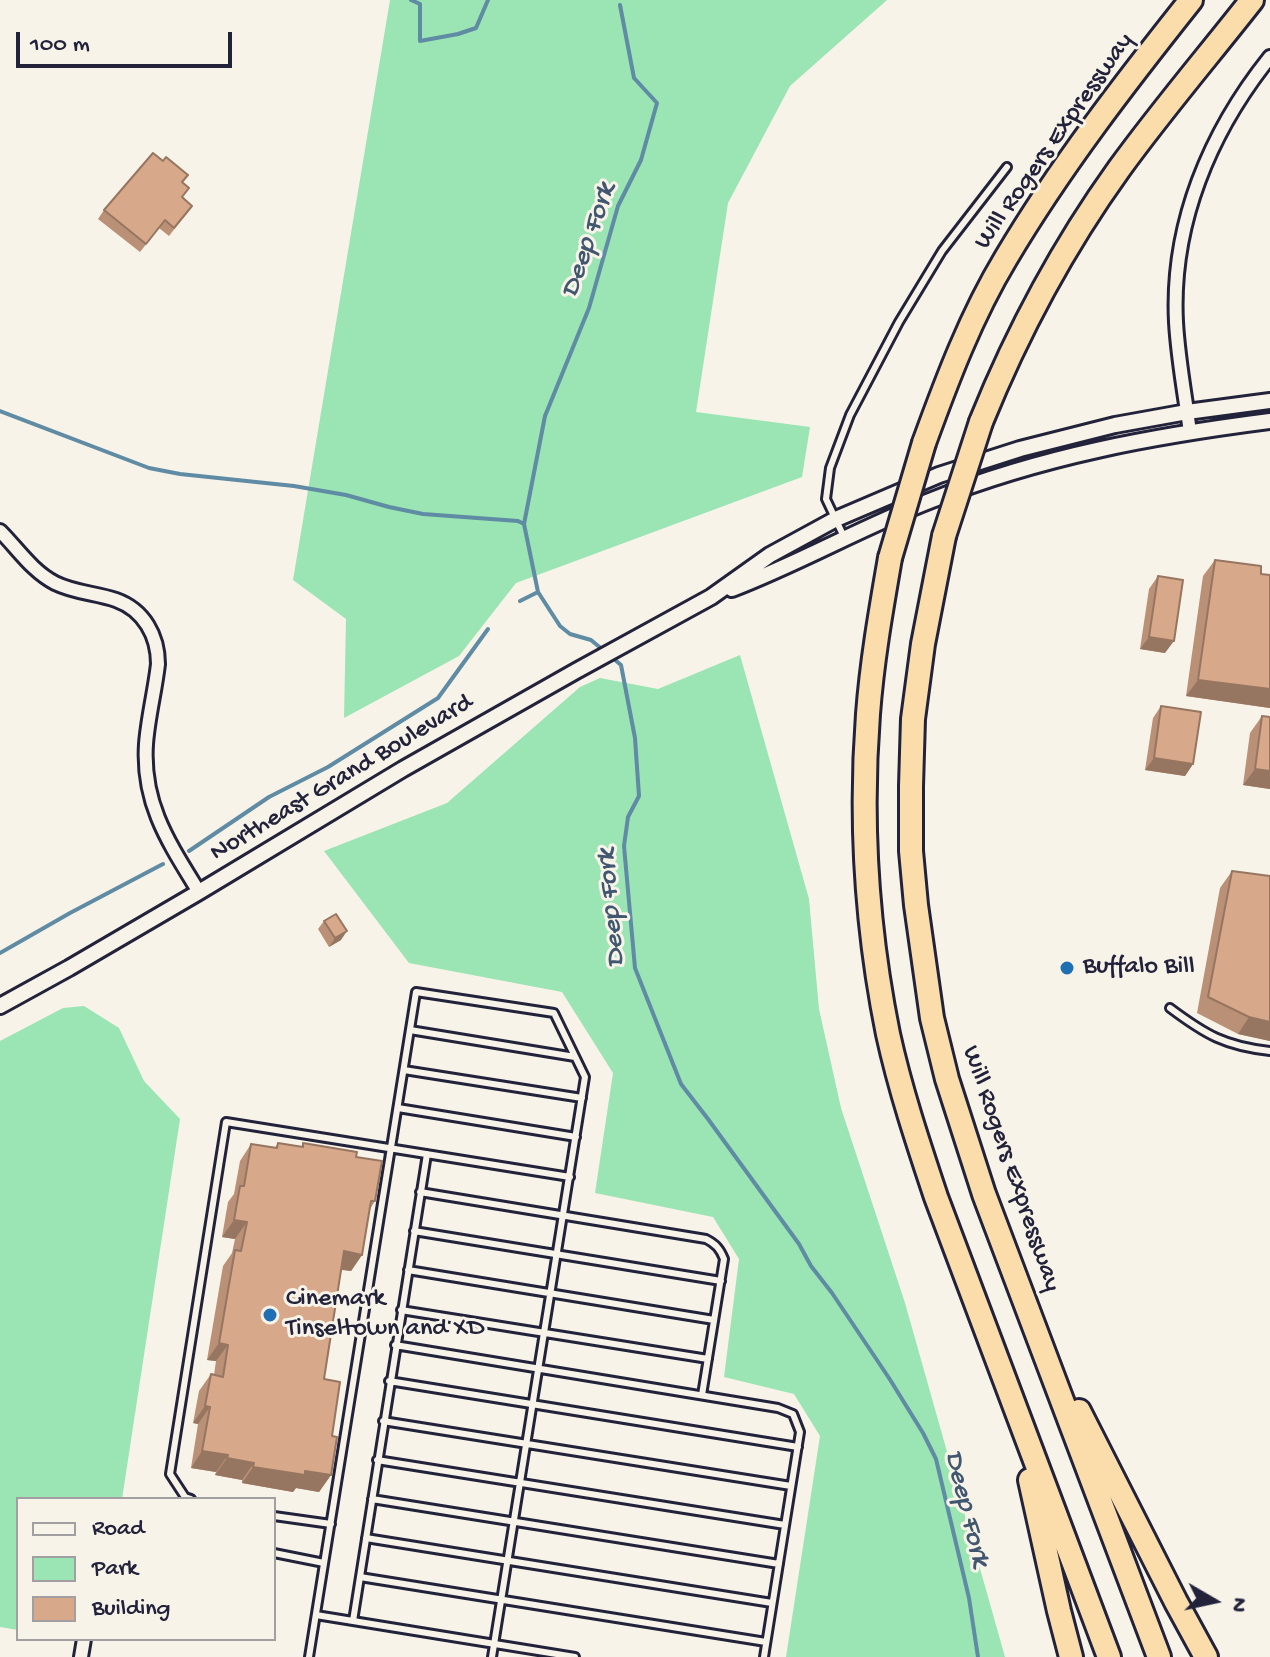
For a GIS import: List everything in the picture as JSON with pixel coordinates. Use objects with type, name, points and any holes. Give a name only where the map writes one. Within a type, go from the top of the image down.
[{"type":"highway","name":"Will Rogers Expressway","points":[[1109,1657],[936,1197],[897,1072],[878,968],[866,849],[868,715],[878,623],[890,558],[924,443],[968,330],[1004,261],[1084,140],[1191,0]]},
{"type":"highway","name":"Will Rogers Expressway","points":[[1159,1657],[984,1194],[947,1079],[932,1018],[916,905],[911,838],[913,719],[923,644],[944,536],[981,422],[1005,364],[1039,297],[1119,169],[1252,0]]},
{"type":"highway","points":[[1032,1322],[1206,1657]]},
{"type":"highway","points":[[1015,1408],[1071,1657]]},
{"type":"street","points":[[1190,432],[1176,320],[1179,255],[1186,222],[1194,191],[1221,129],[1270,57]]},
{"type":"street","name":"Northeast Grand Boulevard","points":[[0,1006],[199,892],[403,769],[711,597],[770,555],[836,519],[939,475],[1020,449],[1115,425],[1270,401]]},
{"type":"street","name":"Northeast Grand Boulevard","points":[[711,597],[778,571],[932,500],[1023,469],[1101,448],[1270,421]]},
{"type":"street","points":[[0,531],[46,578],[68,589],[117,600],[135,610],[151,630],[158,651],[158,664],[146,742],[147,787],[162,831],[199,892]]},
{"type":"lane","points":[[844,538],[826,499],[830,468],[850,415],[899,322],[942,251],[1007,167]]},
{"type":"lane","points":[[309,1657],[416,992],[554,1013],[585,1077],[492,1657]]},
{"type":"lane","points":[[1170,1008],[1200,1031],[1223,1042],[1270,1051]]},
{"type":"lane","points":[[410,1030],[575,1057]]},
{"type":"lane","points":[[404,1070],[582,1098]]},
{"type":"lane","points":[[398,1108],[576,1137]]},
{"type":"lane","points":[[185,1497],[170,1474],[226,1122],[570,1177]]},
{"type":"lane","points":[[353,1621],[427,1154]]},
{"type":"lane","points":[[420,1192],[706,1239],[714,1243],[724,1259],[702,1395]]},
{"type":"lane","points":[[414,1231],[721,1281]]},
{"type":"lane","points":[[408,1270],[714,1320]]},
{"type":"lane","points":[[401,1310],[708,1359]]},
{"type":"lane","points":[[395,1345],[702,1395],[786,1410],[793,1414],[800,1432],[764,1657]]},
{"type":"lane","points":[[389,1381],[798,1447]]},
{"type":"lane","points":[[383,1421],[791,1486]]},
{"type":"lane","points":[[377,1460],[785,1525]]},
{"type":"lane","points":[[372,1499],[779,1564]]},
{"type":"lane","points":[[276,1516],[331,1524]]},
{"type":"lane","points":[[366,1538],[772,1603]]},
{"type":"lane","points":[[276,1553],[324,1563]]},
{"type":"lane","points":[[360,1577],[766,1642]]},
{"type":"lane","points":[[316,1615],[575,1657]]},
{"type":"green space","points":[[390,0],[887,0],[790,86],[728,203],[696,412],[810,427],[802,477],[516,583],[459,656],[344,718],[346,619],[293,580]]},
{"type":"green space","points":[[740,655],[809,899],[819,1009],[841,1108],[905,1303],[1005,1657],[786,1657],[820,1436],[794,1394],[724,1377],[739,1259],[713,1217],[595,1193],[613,1073],[562,992],[409,963],[324,851],[447,803],[580,687],[600,678],[658,689]]},
{"type":"green space","points":[[84,1006],[119,1028],[144,1081],[180,1119],[122,1497],[16,1497],[16,1630],[0,1627],[0,1041],[63,1008]]},
{"type":"building","points":[[153,153],[163,161],[166,157],[188,175],[182,182],[189,188],[182,197],[192,206],[174,228],[165,220],[146,244],[104,210]]},
{"type":"building","points":[[1215,560],[1261,566],[1261,574],[1270,575],[1270,689],[1198,680]]},
{"type":"building","points":[[1158,576],[1183,580],[1174,641],[1149,637]]},
{"type":"building","points":[[1161,706],[1201,712],[1193,764],[1154,758]]},
{"type":"building","points":[[1262,716],[1270,717],[1270,771],[1255,769]]},
{"type":"building","points":[[1232,871],[1270,876],[1270,1022],[1249,1017],[1208,997]]},
{"type":"building","points":[[336,914],[347,931],[335,938],[324,921]]},
{"type":"building","name":"Cinemark Tinseltown and XD","points":[[278,1143],[303,1147],[303,1143],[357,1152],[356,1157],[382,1161],[375,1201],[371,1201],[362,1255],[344,1251],[324,1379],[340,1382],[332,1436],[337,1437],[331,1475],[305,1471],[305,1475],[253,1467],[254,1463],[202,1451],[210,1407],[205,1406],[211,1374],[223,1377],[228,1345],[219,1343],[235,1250],[241,1251],[247,1222],[234,1220],[240,1186],[244,1186],[251,1144],[277,1148]]},
{"type":"waterway","points":[[411,0],[420,4],[420,41],[476,28],[488,0]]},
{"type":"waterway","name":"Deep Fork","points":[[620,5],[634,78],[657,103],[641,160],[618,206],[589,308],[545,416],[524,524],[538,592],[560,626],[570,634],[591,640],[621,665],[635,738],[639,796],[628,817],[624,846],[635,968],[681,1084],[799,1244],[923,1433],[936,1459],[969,1598],[978,1657]]},
{"type":"waterway","points":[[0,411],[149,468],[294,486],[423,514],[524,524]]},
{"type":"waterway","points":[[520,601],[538,592]]},
{"type":"waterway","points":[[189,851],[269,797],[328,767],[438,698],[488,629]]},
{"type":"waterway","points":[[0,953],[163,864]]},
{"type":"place","name":"Buffalo Bill","points":[[1067,968]]},
{"type":"place","name":"Cinemark Tinseltown and XD","points":[[270,1315]]}]
